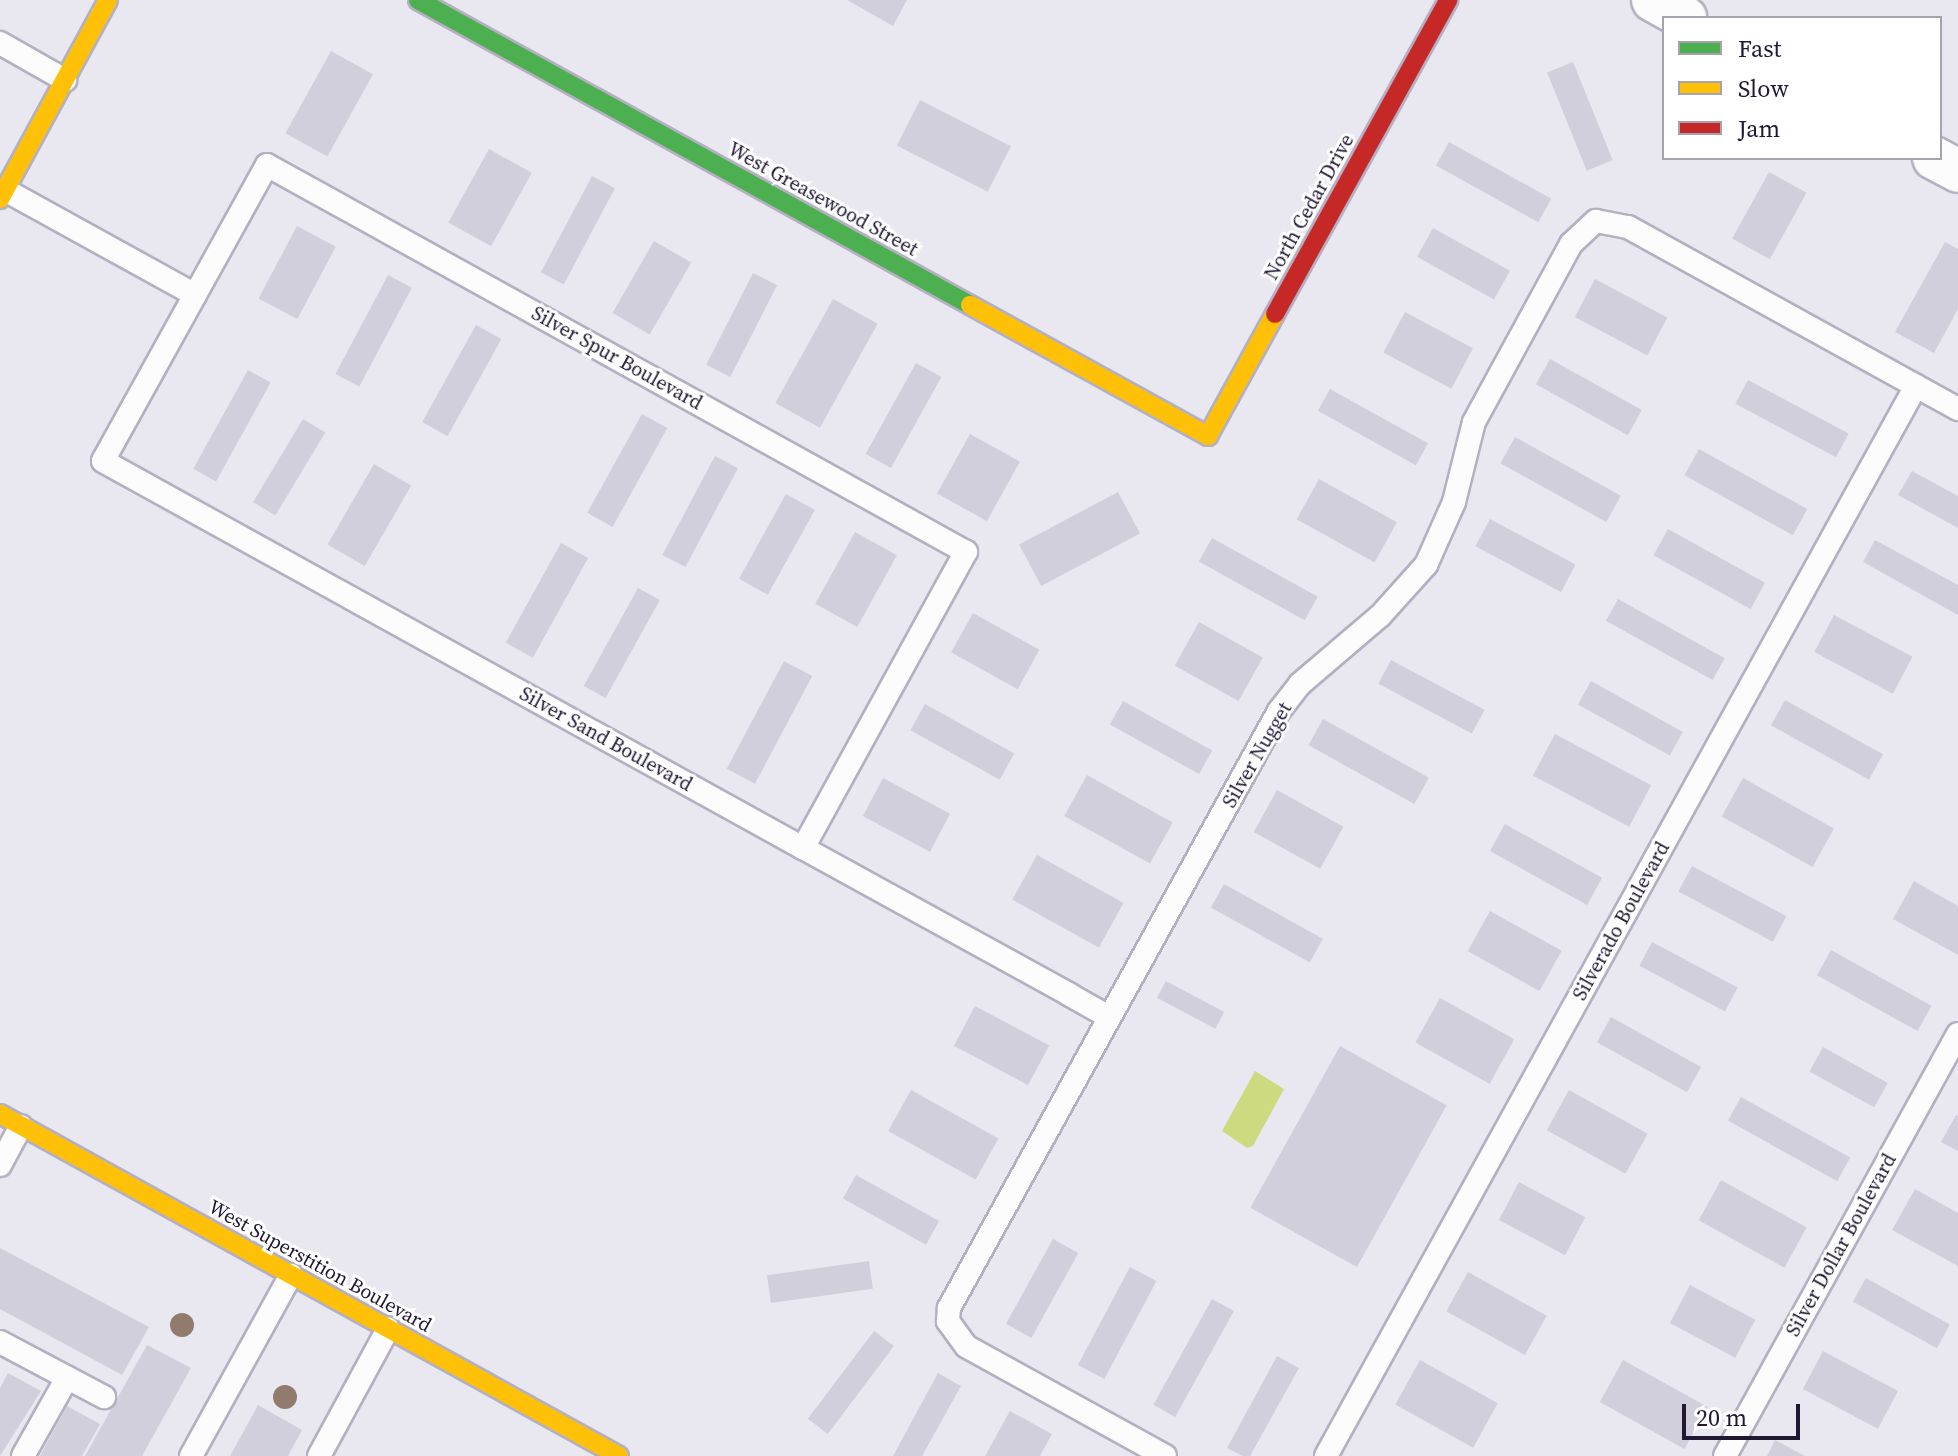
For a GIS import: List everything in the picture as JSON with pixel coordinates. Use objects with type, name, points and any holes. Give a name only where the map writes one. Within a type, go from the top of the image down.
[{"type":"street","points":[[2,195],[108,0]]},
{"type":"street","name":"West Greasewood Street","points":[[418,0],[1208,436]]},
{"type":"street","name":"North Cedar Drive","points":[[1208,436],[1448,0]]},
{"type":"street","points":[[1653,0],[1681,16]]},
{"type":"street","points":[[1938,160],[1958,171]]},
{"type":"street","name":"West Superstition Boulevard","points":[[0,1114],[619,1456]]},
{"type":"lane","points":[[0,43],[65,80]]},
{"type":"lane","name":"Silver Spur Boulevard","points":[[195,295],[267,165],[966,552],[803,848]]},
{"type":"lane","points":[[2,195],[195,295]]},
{"type":"lane","name":"Silver Nugget","points":[[1165,1456],[966,1346],[948,1321],[954,1294],[1279,711],[1300,684],[1380,616],[1426,565],[1447,524],[1474,422],[1571,244],[1596,221],[1628,227],[1916,386]]},
{"type":"lane","name":"Silver Sand Boulevard","points":[[195,295],[103,461],[1109,1017]]},
{"type":"lane","points":[[1916,386],[1958,409]]},
{"type":"lane","name":"Silverado Boulevard","points":[[1326,1456],[1916,386]]},
{"type":"lane","name":"Silver Dollar Boulevard","points":[[1725,1456],[1958,1034]]},
{"type":"lane","points":[[0,1165],[21,1126]]},
{"type":"lane","points":[[191,1456],[291,1275]]},
{"type":"lane","points":[[319,1456],[388,1329]]},
{"type":"lane","points":[[1,1346],[104,1397]]},
{"type":"lane","points":[[23,1456],[67,1378]]},
{"type":"shaded area","points":[[1255,1071],[1284,1089],[1253,1146],[1247,1148],[1222,1131]]},
{"type":"building","points":[[847,0],[907,0],[893,26]]},
{"type":"building","points":[[331,51],[373,74],[327,156],[285,133]]},
{"type":"building","points":[[1573,62],[1613,160],[1587,171],[1547,72]]},
{"type":"building","points":[[920,100],[1011,146],[988,192],[897,145]]},
{"type":"building","points":[[1449,142],[1551,199],[1538,222],[1436,166]]},
{"type":"building","points":[[489,149],[532,173],[491,246],[448,222]]},
{"type":"building","points":[[1769,172],[1807,193],[1770,259],[1732,238]]},
{"type":"building","points":[[592,176],[615,188],[564,284],[541,272]]},
{"type":"building","points":[[297,226],[336,247],[297,319],[259,298]]},
{"type":"building","points":[[1433,228],[1510,271],[1494,300],[1417,257]]},
{"type":"building","points":[[654,241],[691,262],[650,334],[612,313]]},
{"type":"building","points":[[1945,242],[1958,249],[1958,309],[1934,353],[1895,332]]},
{"type":"building","points":[[753,273],[777,285],[730,377],[706,365]]},
{"type":"building","points":[[388,275],[412,288],[359,387],[335,374]]},
{"type":"building","points":[[1595,279],[1667,317],[1647,355],[1575,317]]},
{"type":"building","points":[[833,299],[878,324],[820,428],[775,403]]},
{"type":"building","points":[[1405,312],[1473,348],[1451,389],[1383,353]]},
{"type":"building","points":[[476,325],[501,339],[448,436],[422,422]]},
{"type":"building","points":[[1550,359],[1642,410],[1628,435],[1536,384]]},
{"type":"building","points":[[916,363],[941,377],[891,468],[866,454]]},
{"type":"building","points":[[248,370],[271,383],[216,481],[193,469]]},
{"type":"building","points":[[1748,380],[1849,434],[1836,457],[1735,404]]},
{"type":"building","points":[[1330,389],[1428,443],[1416,465],[1318,411]]},
{"type":"building","points":[[642,414],[667,428],[613,527],[587,513]]},
{"type":"building","points":[[303,419],[325,432],[275,516],[253,502]]},
{"type":"building","points":[[970,434],[1020,462],[987,521],[937,493]]},
{"type":"building","points":[[1515,437],[1621,496],[1606,522],[1500,463]]},
{"type":"building","points":[[1699,449],[1807,509],[1793,535],[1684,475]]},
{"type":"building","points":[[715,456],[738,468],[685,567],[662,555]]},
{"type":"building","points":[[374,464],[411,485],[365,566],[328,545]]},
{"type":"building","points":[[1912,471],[1958,496],[1958,528],[1898,495]]},
{"type":"building","points":[[1319,479],[1397,522],[1375,562],[1297,519]]},
{"type":"building","points":[[1118,492],[1140,533],[1041,586],[1019,545]]},
{"type":"building","points":[[786,494],[815,510],[768,595],[739,579]]},
{"type":"building","points":[[1490,519],[1576,565],[1561,592],[1475,546]]},
{"type":"building","points":[[1668,529],[1765,583],[1751,609],[1653,555]]},
{"type":"building","points":[[855,532],[897,555],[857,627],[815,604]]},
{"type":"building","points":[[1212,538],[1318,597],[1305,620],[1199,562]]},
{"type":"building","points":[[1875,540],[1958,585],[1958,615],[1863,562]]},
{"type":"building","points":[[561,543],[588,558],[533,658],[506,643]]},
{"type":"building","points":[[638,588],[660,600],[606,698],[584,686]]},
{"type":"building","points":[[1618,599],[1725,658],[1713,680],[1606,621]]},
{"type":"building","points":[[973,613],[1039,650],[1018,689],[951,652]]},
{"type":"building","points":[[1834,615],[1913,657],[1893,694],[1814,652]]},
{"type":"building","points":[[1199,622],[1263,657],[1239,701],[1175,666]]},
{"type":"building","points":[[1391,660],[1485,710],[1472,734],[1378,684]]},
{"type":"building","points":[[784,661],[812,676],[755,784],[727,769]]},
{"type":"building","points":[[1591,681],[1683,732],[1670,756],[1578,705]]},
{"type":"building","points":[[1785,700],[1883,754],[1869,780],[1771,725]]},
{"type":"building","points":[[1123,701],[1212,750],[1199,774],[1110,725]]},
{"type":"building","points":[[925,704],[1014,753],[1000,780],[910,730]]},
{"type":"building","points":[[1323,719],[1429,778],[1414,804],[1308,745]]},
{"type":"building","points":[[1555,734],[1651,785],[1629,827],[1533,775]]},
{"type":"building","points":[[1087,775],[1173,823],[1150,864],[1064,816]]},
{"type":"building","points":[[883,778],[950,814],[930,852],[863,816]]},
{"type":"building","points":[[1743,778],[1834,828],[1813,867],[1722,816]]},
{"type":"building","points":[[1277,790],[1343,827],[1320,869],[1254,832]]},
{"type":"building","points":[[1505,824],[1602,878],[1587,905],[1490,851]]},
{"type":"building","points":[[1037,855],[1124,903],[1099,948],[1012,900]]},
{"type":"building","points":[[1692,866],[1786,916],[1773,942],[1678,892]]},
{"type":"building","points":[[1914,881],[1958,906],[1958,955],[1893,919]]},
{"type":"building","points":[[1224,884],[1323,939],[1310,962],[1211,908]]},
{"type":"building","points":[[1490,911],[1562,951],[1539,991],[1468,951]]},
{"type":"building","points":[[1652,942],[1738,988],[1725,1011],[1639,966]]},
{"type":"building","points":[[1831,950],[1932,1006],[1918,1031],[1817,975]]},
{"type":"building","points":[[1166,981],[1224,1012],[1215,1029],[1157,998]]},
{"type":"building","points":[[1440,998],[1514,1039],[1490,1084],[1415,1043]]},
{"type":"building","points":[[975,1006],[1049,1045],[1028,1085],[954,1046]]},
{"type":"building","points":[[1611,1017],[1701,1067],[1687,1092],[1597,1042]]},
{"type":"building","points":[[1340,1046],[1447,1105],[1357,1267],[1250,1208]]},
{"type":"building","points":[[1823,1047],[1888,1083],[1874,1107],[1809,1071]]},
{"type":"building","points":[[911,1090],[998,1138],[976,1180],[888,1131]]},
{"type":"building","points":[[1569,1090],[1648,1134],[1625,1174],[1547,1130]]},
{"type":"building","points":[[1741,1097],[1850,1158],[1837,1181],[1728,1121]]},
{"type":"building","points":[[1958,1116],[1958,1151],[1941,1142]]},
{"type":"building","points":[[856,1175],[939,1221],[926,1245],[843,1199]]},
{"type":"building","points":[[1721,1180],[1807,1228],[1784,1268],[1699,1220]]},
{"type":"building","points":[[1519,1182],[1585,1217],[1565,1255],[1499,1220]]},
{"type":"building","points":[[1915,1189],[1958,1213],[1958,1266],[1892,1230]]},
{"type":"building","points":[[1053,1239],[1078,1253],[1031,1338],[1006,1324]]},
{"type":"building","points":[[0,1248],[149,1327],[122,1375],[0,1309]]},
{"type":"building","points":[[869,1261],[873,1289],[771,1303],[767,1275]]},
{"type":"building","points":[[1130,1267],[1156,1281],[1104,1379],[1078,1365]]},
{"type":"building","points":[[1468,1272],[1547,1316],[1525,1355],[1446,1311]]},
{"type":"building","points":[[1866,1278],[1950,1325],[1937,1348],[1853,1302]]},
{"type":"building","points":[[1690,1285],[1755,1320],[1735,1358],[1670,1323]]},
{"type":"building","points":[[1212,1299],[1234,1311],[1175,1417],[1153,1405]]},
{"type":"building","points":[[874,1331],[894,1346],[828,1434],[808,1419]]},
{"type":"building","points":[[147,1345],[191,1368],[142,1456],[85,1456]]},
{"type":"building","points":[[1823,1351],[1898,1391],[1878,1429],[1803,1389]]},
{"type":"building","points":[[1277,1356],[1299,1368],[1250,1456],[1243,1456],[1227,1448]]},
{"type":"building","points":[[1420,1360],[1498,1403],[1473,1448],[1395,1405]]},
{"type":"building","points":[[1623,1360],[1708,1407],[1685,1449],[1600,1402]]},
{"type":"building","points":[[8,1373],[41,1391],[0,1456],[0,1388]]},
{"type":"building","points":[[938,1373],[961,1386],[922,1456],[893,1456]]},
{"type":"building","points":[[258,1405],[302,1430],[288,1456],[230,1456]]},
{"type":"building","points":[[67,1406],[100,1424],[82,1456],[40,1456]]},
{"type":"building","points":[[1010,1411],[1052,1434],[1040,1456],[985,1456]]},
{"type":"building","points":[[1775,1440],[1805,1456],[1767,1456]]},
{"type":"traffic: fast","points":[[418,0],[970,305]]},
{"type":"traffic: slow","points":[[0,199],[108,0]]},
{"type":"traffic: slow","points":[[970,305],[1208,436],[1275,314]]},
{"type":"traffic: slow","points":[[0,1114],[619,1456]]},
{"type":"traffic: jam","points":[[1275,314],[1448,0]]}]
